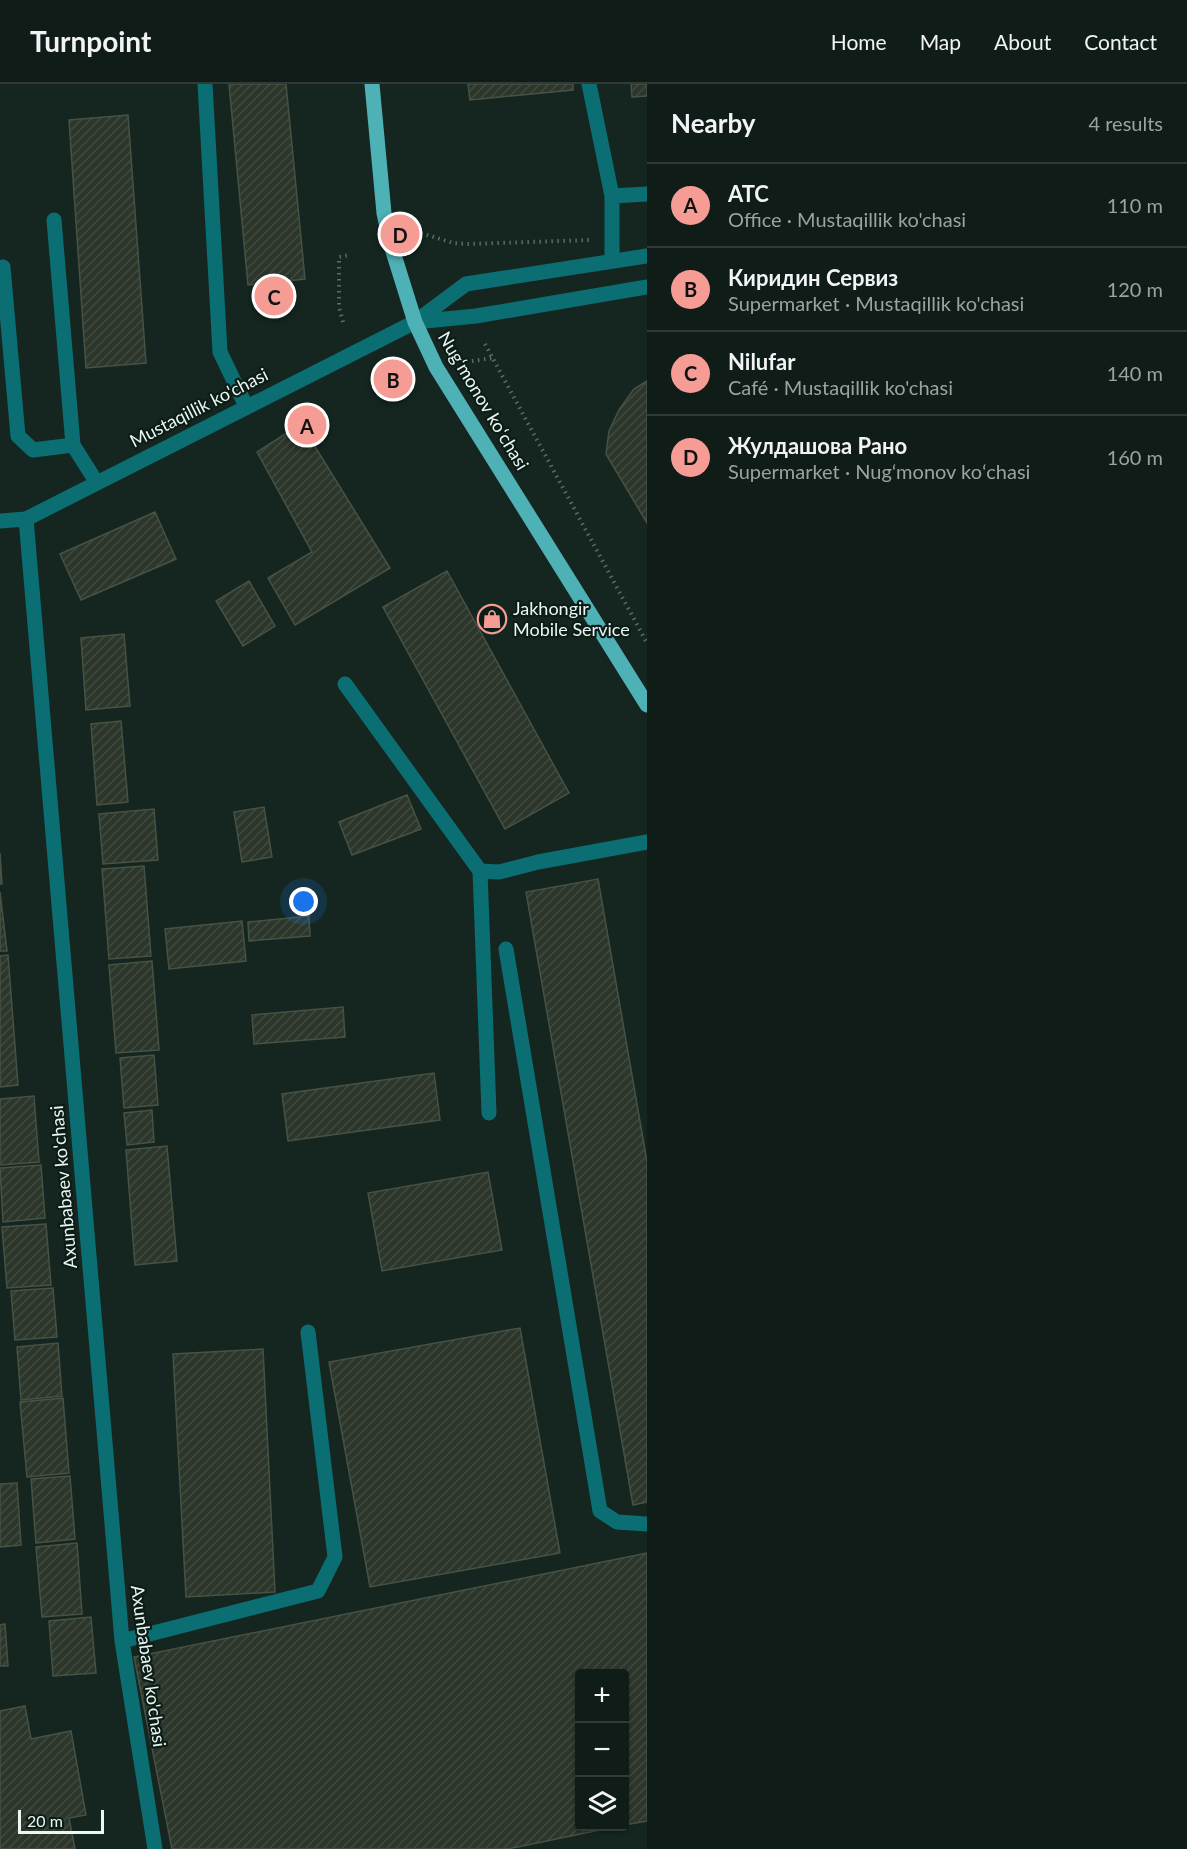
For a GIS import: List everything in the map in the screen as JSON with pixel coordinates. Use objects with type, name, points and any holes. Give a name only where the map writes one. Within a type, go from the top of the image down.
[{"type":"main road","name":"Nugʻmonov koʻchasi","points":[[372,84],[384,213],[415,322],[441,375],[647,705]]},
{"type":"street","points":[[205,84],[220,352],[246,406]]},
{"type":"street","points":[[589,84],[612,196],[610,239],[612,260]]},
{"type":"street","points":[[612,196],[647,194]]},
{"type":"street","points":[[54,220],[73,445],[97,483]]},
{"type":"street","name":"Mustaqillik ko'chasi","points":[[0,521],[26,519],[415,322],[466,284],[647,256]]},
{"type":"street","points":[[3,267],[18,436],[33,450],[73,445]]},
{"type":"street","name":"Mustaqillik ko'chasi","points":[[415,322],[476,316],[647,286]]},
{"type":"street","name":"Axunbabaev ko'chasi","points":[[26,519],[122,1641],[155,1849]]},
{"type":"street","points":[[345,684],[480,871],[489,1113]]},
{"type":"street","points":[[480,871],[500,872],[647,842]]},
{"type":"street","points":[[506,949],[600,1511],[617,1522],[647,1524]]},
{"type":"street","points":[[122,1641],[318,1591],[335,1557],[308,1332]]},
{"type":"path","points":[[421,233],[453,243],[610,239]]},
{"type":"path","points":[[453,243],[455,249]]},
{"type":"path","points":[[343,322],[339,307],[339,257],[349,255]]},
{"type":"path","points":[[485,344],[647,643]]},
{"type":"path","points":[[472,361],[493,358]]},
{"type":"path","points":[[374,367],[378,372],[388,370]]},
{"type":"building","points":[[229,84],[286,84],[305,279],[248,285]]},
{"type":"building","points":[[468,84],[573,84],[573,90],[470,100]]},
{"type":"building","points":[[631,84],[647,84],[647,96],[632,97]]},
{"type":"building","points":[[128,115],[146,363],[86,368],[69,120]]},
{"type":"building","points":[[647,381],[647,523],[606,454],[609,431],[619,410],[634,389]]},
{"type":"building","points":[[301,424],[390,568],[295,625],[268,578],[312,552],[257,452]]},
{"type":"building","points":[[155,512],[176,559],[81,600],[60,554]]},
{"type":"building","points":[[447,571],[569,793],[505,829],[383,607]]},
{"type":"building","points":[[249,581],[275,626],[243,646],[216,601]]},
{"type":"building","points":[[124,634],[130,706],[86,710],[81,638]]},
{"type":"building","points":[[121,721],[128,802],[97,805],[91,724]]},
{"type":"building","points":[[407,795],[421,829],[352,855],[339,822]]},
{"type":"building","points":[[264,807],[272,857],[242,862],[234,812]]},
{"type":"building","points":[[154,809],[158,860],[103,864],[99,814]]},
{"type":"building","points":[[0,853],[2,884],[0,884]]},
{"type":"building","points":[[144,866],[151,956],[109,959],[102,869]]},
{"type":"building","points":[[598,879],[647,1162],[647,1502],[633,1505],[526,892]]},
{"type":"building","points":[[0,892],[7,951],[0,951]]},
{"type":"building","points":[[309,916],[310,936],[249,941],[248,922]]},
{"type":"building","points":[[242,921],[246,961],[169,969],[165,929]]},
{"type":"building","points":[[8,955],[18,1085],[0,1087],[0,956]]},
{"type":"building","points":[[152,961],[159,1050],[116,1053],[109,965]]},
{"type":"building","points":[[343,1007],[345,1037],[254,1044],[252,1015]]},
{"type":"building","points":[[154,1055],[158,1105],[124,1108],[120,1058]]},
{"type":"building","points":[[434,1073],[440,1120],[288,1141],[282,1094]]},
{"type":"building","points":[[34,1096],[39,1162],[0,1165],[0,1099]]},
{"type":"building","points":[[152,1110],[154,1142],[127,1145],[124,1113]]},
{"type":"building","points":[[167,1146],[177,1261],[135,1265],[126,1150]]},
{"type":"building","points":[[41,1165],[45,1218],[3,1222],[0,1168]]},
{"type":"building","points":[[488,1172],[502,1250],[382,1271],[368,1193]]},
{"type":"building","points":[[46,1224],[51,1285],[7,1288],[2,1227]]},
{"type":"building","points":[[53,1288],[57,1337],[15,1340],[11,1291]]},
{"type":"building","points":[[520,1328],[560,1553],[370,1587],[329,1362]]},
{"type":"building","points":[[58,1343],[62,1396],[21,1400],[17,1347]]},
{"type":"building","points":[[263,1349],[275,1592],[186,1597],[173,1354]]},
{"type":"building","points":[[63,1398],[69,1473],[27,1477],[20,1402]]},
{"type":"building","points":[[70,1476],[75,1539],[36,1543],[31,1479]]},
{"type":"building","points":[[17,1483],[21,1545],[0,1547],[0,1484]]},
{"type":"building","points":[[77,1543],[82,1614],[42,1617],[36,1547]]},
{"type":"building","points":[[647,1553],[647,1821],[629,1824],[629,1669],[575,1669],[575,1831],[595,1831],[508,1849],[172,1849],[134,1657]]},
{"type":"building","points":[[91,1617],[96,1673],[53,1676],[49,1621]]},
{"type":"building","points":[[5,1624],[8,1666],[0,1666],[0,1625]]},
{"type":"building","points":[[25,1706],[31,1739],[71,1731],[86,1815],[69,1818],[75,1849],[0,1849],[0,1711]]},
{"type":"place","name":"Жулдашова Рано","points":[[400,234]]},
{"type":"place","name":"Nilufar","points":[[274,296]]},
{"type":"place","name":"Киридин Сервиз","points":[[393,379]]},
{"type":"place","name":"АТС","points":[[307,425]]},
{"type":"place","name":"Jakhongir Mobile Service","points":[[492,619]]}]
